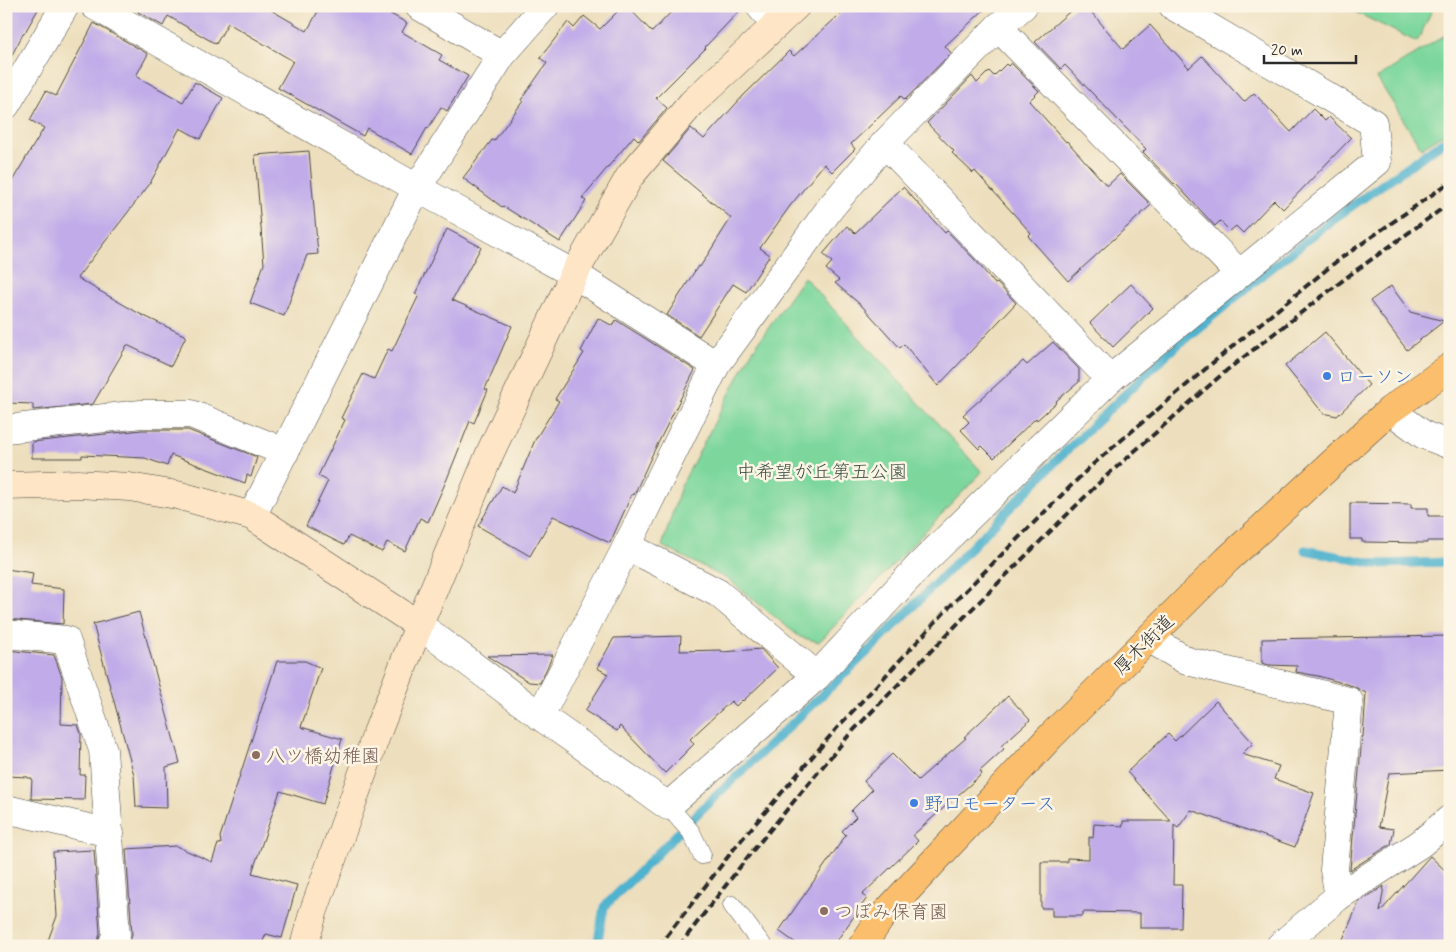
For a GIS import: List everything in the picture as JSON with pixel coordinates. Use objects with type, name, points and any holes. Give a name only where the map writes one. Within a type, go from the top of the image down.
[{"type":"main road","name":"厚木街道","points":[[862,946],[880,919],[1050,737],[1227,560],[1390,410],[1450,367]]},
{"type":"street","points":[[6,105],[65,6]]},
{"type":"street","points":[[95,6],[417,188],[574,274],[716,365]]},
{"type":"street","points":[[419,6],[502,55]]},
{"type":"street","points":[[252,516],[417,188],[502,55],[545,6]]},
{"type":"street","points":[[304,946],[313,913],[370,751],[420,625],[490,452],[574,274],[630,176],[768,16],[796,6]]},
{"type":"street","points":[[540,716],[627,546],[716,365],[831,207],[885,143],[998,28],[1023,6]]},
{"type":"street","points":[[6,486],[78,484],[129,487],[177,495],[252,516],[420,625],[540,716],[668,806],[817,676],[920,565],[1110,379],[1377,162],[1373,123],[1177,7]]},
{"type":"street","points":[[998,28],[1240,273]]},
{"type":"street","points":[[885,143],[1110,379]]},
{"type":"street","points":[[1390,410],[1424,435],[1450,445]]},
{"type":"street","points":[[6,429],[141,414],[191,414],[285,452]]},
{"type":"street","points":[[627,546],[718,593],[817,676]]},
{"type":"street","points":[[6,634],[66,640],[103,750],[116,935],[112,946]]},
{"type":"street","points":[[1149,638],[1187,661],[1349,701],[1334,870],[1339,896]]},
{"type":"street","points":[[6,809],[110,833]]},
{"type":"street","points":[[1280,946],[1339,896],[1420,844],[1450,818]]},
{"type":"street","points":[[1420,844],[1450,845]]},
{"type":"lane","points":[[668,806],[691,832],[702,855]]},
{"type":"lane","points":[[732,905],[764,946]]},
{"type":"green space","points":[[1343,6],[1434,6],[1417,42]]},
{"type":"green space","points":[[1450,32],[1450,130],[1421,148],[1377,78]]},
{"type":"green space","name":"中希望が丘第五公園","points":[[804,277],[982,472],[819,642],[800,637],[729,580],[662,546],[681,486],[751,353]]},
{"type":"building","points":[[6,6],[40,6],[6,66]]},
{"type":"building","points":[[141,6],[264,6],[307,31],[321,6],[376,6],[407,23],[402,32],[442,55],[439,60],[468,76],[447,111],[441,107],[412,154],[367,128],[363,136],[278,88],[293,61],[228,23],[216,44],[168,16],[163,26],[138,12]]},
{"type":"building","points":[[623,6],[627,6],[652,32],[677,6],[744,6],[706,48],[656,98],[667,108],[639,141],[634,136],[582,198],[586,201],[560,242],[502,207],[463,178],[492,140],[494,141],[523,101],[521,100],[547,63],[540,58],[568,22],[574,28],[584,16],[600,29]]},
{"type":"building","points":[[849,6],[988,6],[945,46],[951,53],[905,100],[901,96],[851,144],[855,149],[832,172],[824,164],[790,206],[760,248],[770,255],[746,292],[733,284],[699,336],[667,315],[731,218],[663,161],[691,128],[704,139],[743,96],[789,51],[794,56]]},
{"type":"building","points":[[1076,6],[1086,6],[1123,49],[1150,25],[1189,68],[1202,56],[1244,102],[1254,93],[1291,132],[1313,109],[1325,121],[1329,117],[1351,138],[1283,209],[1274,200],[1243,233],[1236,226],[1230,231],[1220,221],[1215,226],[1143,152],[1146,149],[1065,65],[1061,69],[1035,42]]},
{"type":"building","points":[[94,23],[148,54],[136,76],[183,102],[195,82],[223,98],[200,139],[180,128],[149,185],[77,278],[140,314],[186,336],[171,366],[127,345],[93,404],[33,410],[33,404],[6,403],[6,191],[44,128],[30,120],[46,91],[56,96]]},
{"type":"building","points":[[1011,63],[1039,91],[1029,101],[1107,186],[1120,174],[1151,205],[1068,281],[1028,236],[1031,233],[975,171],[973,173],[952,153],[954,151],[927,123],[972,76],[977,83],[989,71],[994,76],[1006,64],[1008,66]]},
{"type":"building","points":[[309,151],[318,254],[307,255],[284,316],[250,303],[264,264],[255,155]]},
{"type":"building","points":[[903,187],[945,233],[947,231],[995,284],[997,283],[1016,303],[938,386],[904,344],[900,348],[862,306],[835,283],[839,280],[826,269],[832,262],[823,254],[847,226],[855,233]]},
{"type":"building","points":[[447,229],[481,247],[452,300],[512,326],[485,389],[488,390],[474,423],[470,421],[428,522],[420,518],[405,551],[387,542],[382,552],[349,536],[344,545],[306,526],[328,481],[318,476],[345,420],[341,418],[363,374],[374,379],[388,349],[392,351],[419,295],[415,294]]},
{"type":"building","points":[[1131,284],[1153,308],[1113,347],[1090,323]]},
{"type":"building","points":[[1391,286],[1410,312],[1444,321],[1407,350],[1370,301]]},
{"type":"building","points":[[598,318],[613,326],[616,320],[695,370],[634,495],[632,494],[610,543],[553,516],[530,556],[478,526],[502,486],[513,493],[535,440],[559,401],[555,399],[584,353],[581,351]]},
{"type":"building","name":"ローソン","points":[[1325,332],[1369,385],[1337,416],[1323,413],[1285,366]]},
{"type":"building","points":[[1053,342],[1079,369],[1079,382],[1037,420],[1036,418],[994,458],[982,446],[979,449],[961,430],[969,422],[963,415],[1023,361],[1027,365]]},
{"type":"building","points":[[142,430],[188,430],[257,457],[251,477],[247,475],[245,483],[171,455],[167,466],[145,458],[82,455],[82,458],[32,458],[32,442]]},
{"type":"building","points":[[1350,503],[1411,504],[1411,508],[1428,508],[1428,516],[1450,516],[1450,541],[1427,541],[1427,543],[1362,542],[1362,539],[1350,539]]},
{"type":"building","points":[[6,569],[33,573],[31,585],[64,589],[63,624],[6,619]]},
{"type":"building","points":[[139,612],[180,763],[166,767],[167,808],[136,807],[134,775],[93,624]]},
{"type":"building","points":[[681,636],[680,651],[721,650],[722,652],[761,649],[778,668],[736,706],[731,701],[690,739],[694,744],[665,773],[620,726],[617,731],[585,711],[608,674],[597,668],[614,638]]},
{"type":"building","points":[[1450,636],[1450,770],[1389,773],[1379,827],[1394,829],[1391,844],[1350,870],[1366,693],[1353,686],[1296,672],[1297,666],[1262,663],[1262,639]]},
{"type":"building","points":[[6,650],[54,655],[62,677],[61,724],[78,725],[81,734],[80,775],[85,775],[84,800],[31,799],[32,778],[6,776]]},
{"type":"building","points":[[553,655],[540,683],[529,682],[487,656]]},
{"type":"building","points":[[277,661],[305,661],[321,668],[301,727],[342,739],[323,804],[280,791],[252,873],[297,885],[282,938],[266,934],[261,946],[129,946],[132,934],[126,849],[176,846],[212,862],[218,844],[221,844],[220,837]]},
{"type":"building","points":[[1008,696],[1030,720],[1001,746],[1004,749],[980,771],[982,774],[913,835],[918,841],[862,895],[867,898],[833,946],[800,946],[779,931],[846,835],[842,831],[856,817],[851,811],[872,790],[864,781],[892,754],[918,780],[966,738],[964,737]]},
{"type":"building","points":[[1216,701],[1253,743],[1242,754],[1279,766],[1274,779],[1314,793],[1295,847],[1191,810],[1178,828],[1174,825],[1173,885],[1182,885],[1181,928],[1140,928],[1140,913],[1083,912],[1083,916],[1052,916],[1052,908],[1041,908],[1041,862],[1067,862],[1067,858],[1089,859],[1089,837],[1093,838],[1094,824],[1123,826],[1123,821],[1171,821],[1127,772],[1168,734],[1175,741]]},
{"type":"building","points":[[94,850],[100,933],[97,946],[46,946],[57,916],[53,852]]},
{"type":"building","points":[[1430,856],[1450,875],[1450,946],[1340,946],[1359,902],[1384,886],[1380,912]]},
{"type":"waterway","points":[[597,946],[604,907],[700,811],[879,641],[1063,454],[1168,353],[1332,220],[1450,137]]},
{"type":"waterway","points":[[1305,550],[1376,564],[1450,562]]},
{"type":"railway","points":[[659,946],[737,845],[837,728],[955,601],[1091,466],[1337,261],[1450,182]]},
{"type":"railway","points":[[679,946],[750,854],[849,735],[1103,479],[1227,370],[1351,274],[1450,203]]},
{"type":"place","name":"ローソン","points":[[1327,376]]},
{"type":"place","name":"八ツ橋幼稚園","points":[[256,755]]},
{"type":"place","name":"野口モータース","points":[[914,803]]},
{"type":"place","name":"つぼみ保育園","points":[[824,911]]}]
